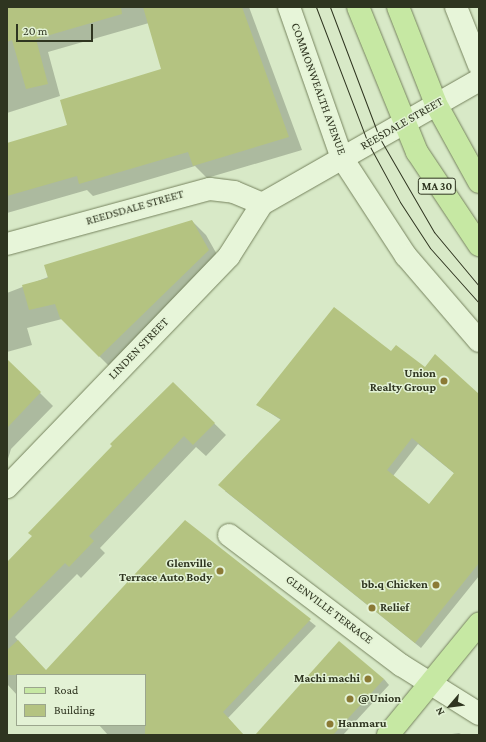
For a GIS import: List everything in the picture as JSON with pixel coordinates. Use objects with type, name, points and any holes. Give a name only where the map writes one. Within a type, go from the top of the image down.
[{"type":"main road","name":"MA 30","points":[[358,7],[403,123],[433,181],[479,245]]},
{"type":"main road","name":"MA 30","points":[[398,7],[436,104],[479,182]]},
{"type":"main road","points":[[388,735],[479,624]]},
{"type":"street","name":"COMMONWEALTH AVENUE","points":[[289,7],[342,158],[406,256],[479,341]]},
{"type":"street","points":[[456,7],[479,65]]},
{"type":"street","name":"REESDALE STREET","points":[[262,204],[479,80]]},
{"type":"street","name":"REEDSDALE STREET","points":[[7,244],[210,189],[234,192],[262,204]]},
{"type":"street","name":"LINDEN STREET","points":[[7,487],[229,256],[262,204]]},
{"type":"street","name":"GLENVILLE TERRACE","points":[[229,535],[429,684],[479,714]]},
{"type":"building","points":[[7,7],[121,7],[122,14],[36,39],[48,84],[26,89],[12,40],[7,42]]},
{"type":"building","points":[[143,7],[242,7],[289,137],[193,166],[188,152],[79,184],[77,176],[7,196],[7,143],[67,125],[60,100],[161,69]]},
{"type":"building","points":[[192,220],[209,250],[99,357],[60,318],[55,304],[29,310],[22,285],[48,278],[44,265]]},
{"type":"building","points":[[334,307],[391,351],[396,345],[425,367],[435,354],[479,394],[479,563],[415,643],[218,485],[281,419],[256,405]],"holes":[[[412,438],[454,473],[429,504],[387,470]]]},
{"type":"building","points":[[7,359],[41,392],[7,428]]},
{"type":"building","points":[[173,382],[215,423],[193,445],[184,436],[89,536],[94,541],[69,567],[65,563],[7,622],[7,562],[32,536],[28,533],[112,446],[110,444]]},
{"type":"building","points":[[185,520],[311,619],[223,712],[244,735],[145,735],[146,674],[7,675],[7,650],[18,640],[46,670]]},
{"type":"building","points":[[339,641],[384,679],[333,735],[255,735]]},
{"type":"tram line","points":[[316,7],[368,143],[400,202],[430,248],[479,303]]},
{"type":"tram line","points":[[330,7],[379,137],[434,232],[479,286]]},
{"type":"place","name":"Union Realty Group","points":[[444,381]]},
{"type":"place","name":"Glenville Terrace Auto Body","points":[[220,571]]},
{"type":"place","name":"bb.q Chicken","points":[[436,585]]},
{"type":"place","name":"Relief","points":[[372,608]]},
{"type":"place","name":"Machi machi","points":[[368,679]]},
{"type":"place","name":"@Union","points":[[350,699]]},
{"type":"place","name":"Hanmaru","points":[[330,724]]}]
